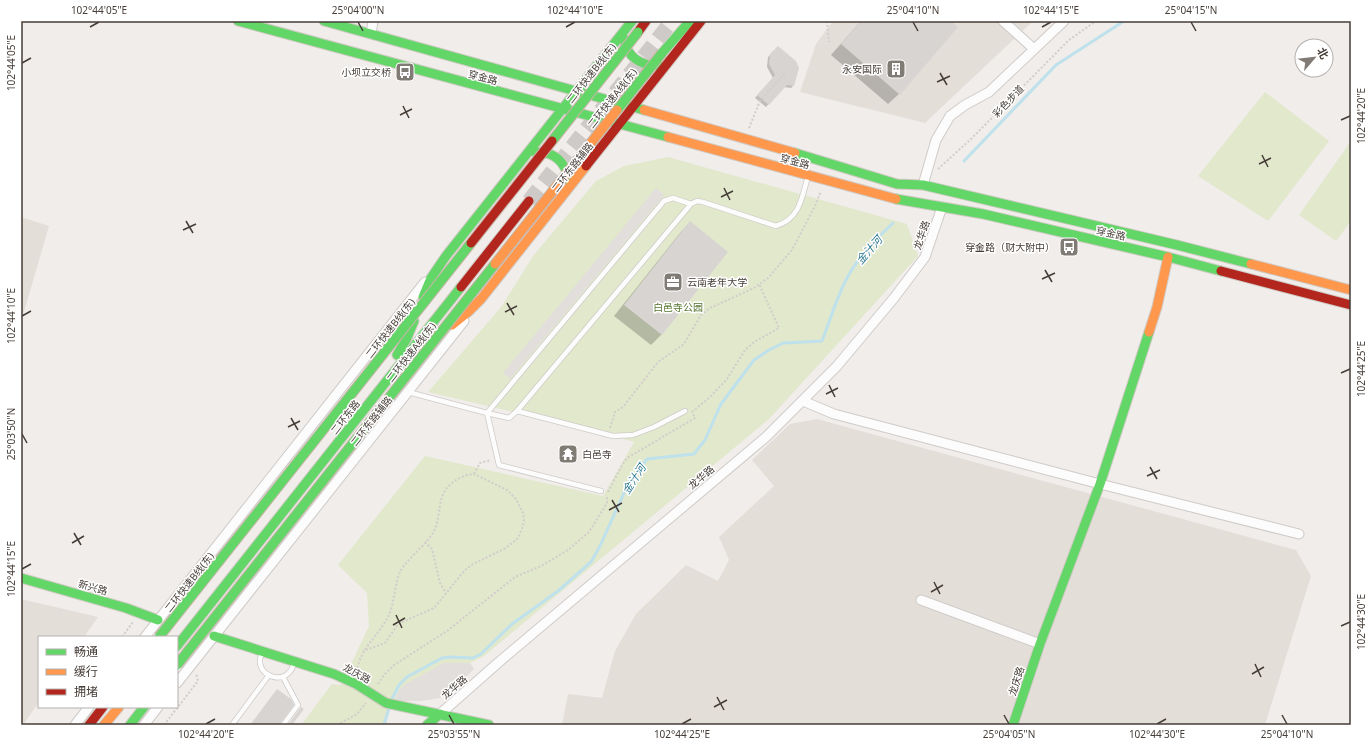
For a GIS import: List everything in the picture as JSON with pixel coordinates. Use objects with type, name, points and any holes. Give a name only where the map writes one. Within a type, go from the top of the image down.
[{"type":"main road","name":"穿金路","points":[[238,21],[895,199],[983,214],[1168,257],[1351,305]]},
{"type":"main road","name":"穿金路","points":[[324,21],[745,138],[897,184],[924,185],[1177,245],[1351,290]]},
{"type":"main road","name":"二环快速B线(东)","points":[[160,636],[646,21]]},
{"type":"main road","points":[[662,53],[687,21]]},
{"type":"main road","points":[[662,53],[690,21]]},
{"type":"main road","name":"二环东路辅路","points":[[488,290],[701,21]]},
{"type":"main road","points":[[631,23],[626,30],[624,41],[627,50],[634,58],[643,64],[653,66],[663,65],[671,59]]},
{"type":"main road","points":[[401,357],[428,286],[446,256],[631,23]]},
{"type":"main road","name":"二环快速A线(东)","points":[[178,664],[662,53]]},
{"type":"main road","points":[[522,160],[531,153],[541,151],[551,154],[560,160],[566,169],[569,179],[569,184],[564,195]]},
{"type":"main road","name":"二环东路","points":[[178,645],[401,357],[526,199]]},
{"type":"main road","name":"龙庆路","points":[[1013,725],[1040,644],[1100,484],[1157,307],[1168,257]]},
{"type":"main road","points":[[401,357],[449,327],[464,315],[488,290]]},
{"type":"main road","name":"二环东路","points":[[175,636],[401,357]]},
{"type":"main road","name":"新兴路","points":[[21,578],[126,608],[158,620]]},
{"type":"main road","name":"龙庆路","points":[[214,636],[334,674],[356,684],[386,703],[489,725]]},
{"type":"main road","points":[[89,725],[102,708]]},
{"type":"main road","points":[[104,725],[118,708]]},
{"type":"main road","points":[[115,725],[128,708]]},
{"type":"main road","points":[[130,725],[143,708]]},
{"type":"main road","name":"龙华路","points":[[427,725],[440,714]]},
{"type":"street","points":[[371,34],[373,21]]},
{"type":"street","points":[[1002,21],[1034,49]]},
{"type":"street","points":[[924,185],[936,140],[950,116],[965,105],[989,92],[1064,21]]},
{"type":"street","name":"龙华路","points":[[440,714],[499,662],[766,437],[803,401],[837,366],[894,298],[925,257],[942,207]]},
{"type":"street","points":[[146,636],[446,256]]},
{"type":"street","name":"二环东路辅路","points":[[178,682],[488,290]]},
{"type":"street","points":[[803,401],[834,414],[1100,484],[1299,534]]},
{"type":"street","points":[[921,600],[1040,644]]},
{"type":"street","points":[[75,725],[88,708]]},
{"type":"street","points":[[144,725],[157,708]]},
{"type":"lane","points":[[408,392],[487,414],[509,418],[518,411],[690,204],[696,201],[703,202],[776,226],[785,223],[794,215],[799,206],[808,176]]},
{"type":"lane","points":[[487,414],[664,201],[673,198],[690,204]]},
{"type":"lane","points":[[518,411],[613,436],[633,435],[654,427],[685,411]]},
{"type":"lane","points":[[487,414],[499,465],[601,491]]},
{"type":"lane","points":[[263,651],[261,656],[261,665],[265,673],[269,676],[283,676],[291,670],[294,661]]},
{"type":"lane","points":[[232,725],[269,676]]},
{"type":"lane","points":[[283,676],[298,706],[283,725]]},
{"type":"path","points":[[827,21],[829,42]]},
{"type":"path","name":"彩色步道","points":[[924,185],[944,163],[971,139],[1070,40],[1096,21]]},
{"type":"path","points":[[745,138],[760,101],[785,73]]},
{"type":"path","points":[[607,434],[616,412],[623,407],[658,362],[684,344],[701,315],[710,308],[760,284],[768,278],[792,250],[815,206],[825,181]]},
{"type":"path","points":[[685,411],[692,412],[710,398],[727,379],[745,350],[754,342],[779,328],[760,284]]},
{"type":"path","points":[[337,725],[357,714],[384,675],[394,665],[447,631],[515,577],[541,566],[568,550],[589,532],[607,503],[607,494],[622,464],[628,458],[695,418],[692,412]]},
{"type":"path","points":[[474,474],[480,462],[497,458]]},
{"type":"path","points":[[356,684],[358,663],[363,652],[388,618],[400,572],[433,534],[446,488],[468,474],[474,474],[512,494],[522,513],[523,526],[518,538],[506,548],[473,564],[465,570],[434,608],[398,624],[385,643],[363,652]]},
{"type":"path","points":[[425,542],[432,549],[440,583],[446,593]]},
{"type":"path","points":[[123,636],[128,628]]},
{"type":"path","points":[[178,707],[198,681]]},
{"type":"path","points":[[164,725],[178,708]]},
{"type":"path","points":[[168,710],[173,714]]},
{"type":"shaded area","points":[[833,21],[1033,21],[925,123],[800,92],[816,44]]},
{"type":"shaded area","points":[[656,188],[664,195],[510,379],[503,373]]},
{"type":"shaded area","points":[[21,217],[49,226],[21,322]]},
{"type":"shaded area","points":[[817,419],[1296,550],[1311,576],[1265,725],[562,725],[568,694],[602,698],[615,651],[636,614],[686,565],[718,581],[729,560],[719,537],[774,486],[752,460],[790,424]]},
{"type":"shaded area","points":[[21,599],[98,617],[85,636],[38,636],[38,703],[23,725],[21,725]]},
{"type":"shaded area","points":[[444,663],[470,663],[474,669],[455,688],[440,698],[421,701],[394,701],[398,691],[404,685]]},
{"type":"green space","points":[[1265,92],[1329,141],[1268,221],[1198,176]]},
{"type":"green space","points":[[1351,141],[1351,221],[1336,241],[1299,215]]},
{"type":"green space","name":"白邑寺公园","points":[[668,157],[907,224],[918,256],[769,419],[484,656],[470,663],[444,663],[398,691],[383,725],[301,725],[332,684],[341,685],[369,626],[367,593],[338,565],[425,456],[603,496],[634,442],[607,434],[428,392],[502,306],[533,256],[596,181],[624,166]]},
{"type":"building","name":"永安国际","points":[[861,21],[951,21],[958,27],[900,95],[841,44]]},
{"type":"building","points":[[778,46],[796,61],[799,68],[794,86],[787,85],[769,105],[757,95],[775,75],[769,64],[770,54]]},
{"type":"building","name":"云南老年大学","points":[[690,221],[728,252],[662,335],[624,305]]},
{"type":"building","points":[[277,689],[291,699],[294,705],[279,725],[250,725]]},
{"type":"building","points":[[301,707],[304,709],[292,725],[288,725]]},
{"type":"waterway","name":"金汁河","points":[[964,161],[1056,65],[1124,21]]},
{"type":"waterway","name":"金汁河","points":[[391,701],[399,685],[407,677],[442,658],[473,658],[481,654],[512,624],[558,591],[591,562],[600,546],[629,482],[647,459],[694,454],[705,440],[721,404],[754,360],[783,343],[822,341],[842,287],[850,272],[867,250],[893,223]]},
{"type":"waterway","name":"金汁河","points":[[384,725],[389,708]]},
{"type":"tunnel","points":[[529,201],[672,21]]},
{"type":"traffic: fast","points":[[238,21],[668,137]]},
{"type":"traffic: fast","points":[[324,21],[644,110]]},
{"type":"traffic: fast","points":[[423,297],[431,278],[446,256],[632,21]]},
{"type":"traffic: fast","points":[[662,53],[690,21]]},
{"type":"traffic: fast","points":[[552,141],[638,32]]},
{"type":"traffic: fast","points":[[624,39],[628,51],[636,60],[653,66],[660,66]]},
{"type":"traffic: fast","points":[[617,110],[662,53]]},
{"type":"traffic: fast","points":[[535,152],[548,153],[558,159],[565,168],[569,181]]},
{"type":"traffic: fast","points":[[795,153],[897,184],[923,185],[1251,264]]},
{"type":"traffic: fast","points":[[896,199],[983,214],[1168,257],[1221,271]]},
{"type":"traffic: fast","points":[[160,636],[471,243]]},
{"type":"traffic: fast","points":[[178,664],[495,264]]},
{"type":"traffic: fast","points":[[178,645],[461,287]]},
{"type":"traffic: fast","points":[[397,355],[406,340],[414,321]]},
{"type":"traffic: fast","points":[[1013,725],[1040,644],[1100,484],[1149,332]]},
{"type":"traffic: fast","points":[[21,578],[126,608],[158,620]]},
{"type":"traffic: fast","points":[[214,636],[334,674],[356,684],[386,703],[489,725]]},
{"type":"traffic: fast","points":[[130,725],[143,708]]},
{"type":"traffic: fast","points":[[427,725],[440,714]]},
{"type":"traffic: slow","points":[[495,264],[617,110]]},
{"type":"traffic: slow","points":[[644,110],[795,153]]},
{"type":"traffic: slow","points":[[668,137],[896,199]]},
{"type":"traffic: slow","points":[[452,325],[481,299],[586,166]]},
{"type":"traffic: slow","points":[[1149,332],[1157,307],[1168,257]]},
{"type":"traffic: slow","points":[[1251,264],[1351,290]]},
{"type":"traffic: slow","points":[[104,725],[118,708]]},
{"type":"traffic: jam","points":[[638,32],[646,21]]},
{"type":"traffic: jam","points":[[586,166],[701,21]]},
{"type":"traffic: jam","points":[[471,243],[552,141]]},
{"type":"traffic: jam","points":[[461,287],[529,201]]},
{"type":"traffic: jam","points":[[1221,271],[1351,305]]},
{"type":"traffic: jam","points":[[89,725],[102,708]]},
{"type":"place","name":"永安国际","points":[[896,69]]},
{"type":"place","name":"小坝立交桥","points":[[405,72]]},
{"type":"place","name":"穿金路（财大附中）","points":[[1069,247]]},
{"type":"place","name":"云南老年大学","points":[[673,282]]},
{"type":"place","name":"白邑寺","points":[[568,454]]}]
